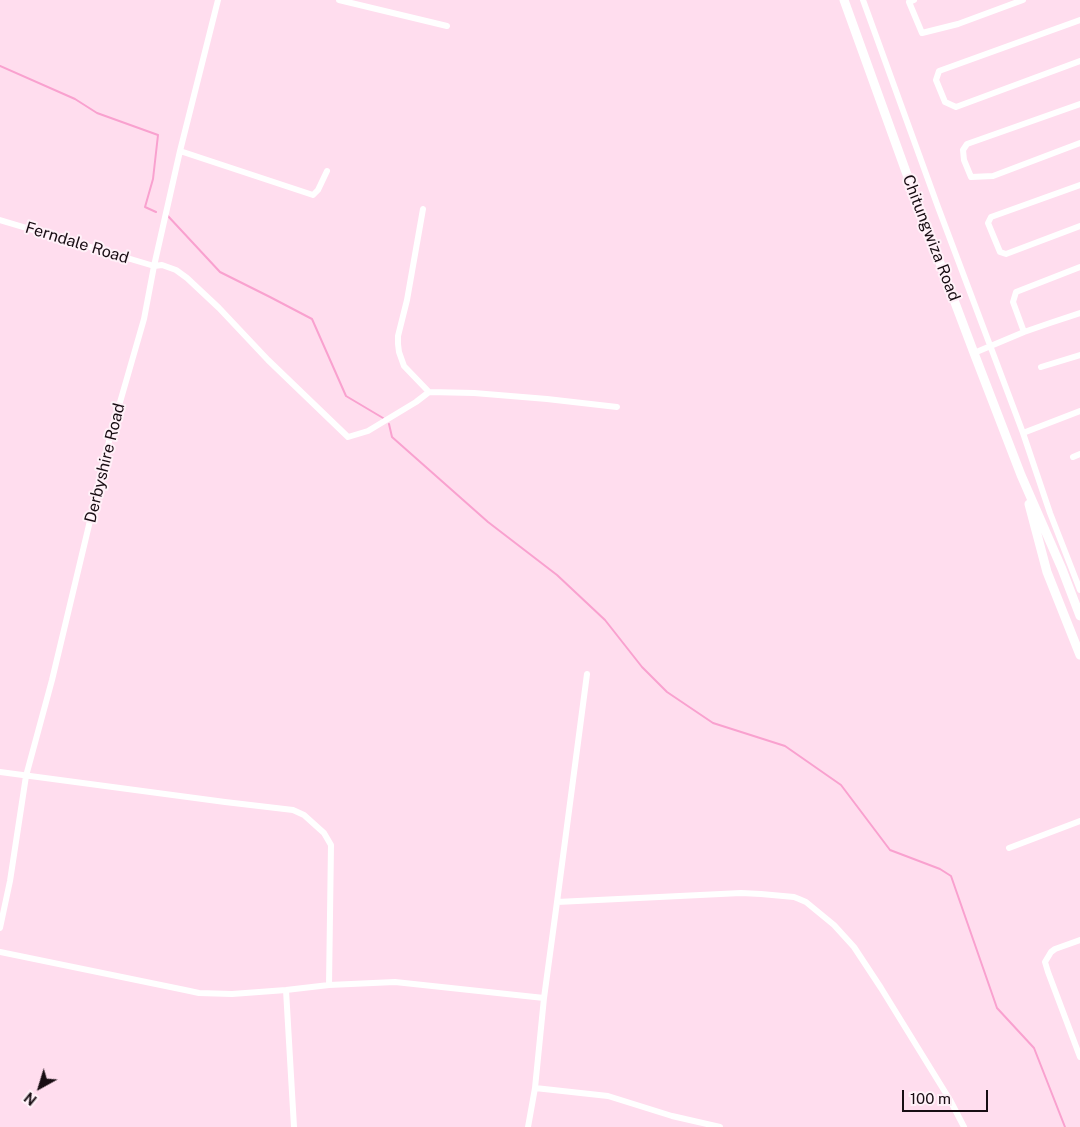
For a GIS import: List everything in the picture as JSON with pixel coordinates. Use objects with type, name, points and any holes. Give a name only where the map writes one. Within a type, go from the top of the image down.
[{"type":"main road","name":"Chitungwiza Road","points":[[844,0],[917,202],[1021,475]]},
{"type":"main road","points":[[1021,475],[1062,569],[1080,616]]},
{"type":"main road","points":[[1021,475],[1047,572],[1080,655]]},
{"type":"street","name":"Derbyshire Road","points":[[0,928],[10,881],[26,776],[52,680],[110,437],[144,319],[180,151],[218,0]]},
{"type":"street","points":[[339,0],[447,26]]},
{"type":"street","points":[[863,0],[1080,590]]},
{"type":"street","points":[[914,0],[909,2],[922,33],[958,24],[1023,0]]},
{"type":"street","points":[[1080,20],[939,71],[936,80],[945,102],[956,107],[1080,61]]},
{"type":"street","points":[[1080,104],[967,144],[963,150],[964,160],[971,176],[993,176],[1080,143]]},
{"type":"street","points":[[180,151],[313,195],[318,190],[327,171]]},
{"type":"street","points":[[1080,185],[991,217],[988,223],[1000,252],[1006,254],[1080,226]]},
{"type":"street","points":[[423,209],[398,344],[404,366],[429,392],[520,396],[617,407]]},
{"type":"street","name":"Ferndale Road","points":[[0,222],[154,266],[162,265],[176,270],[219,308],[268,360],[348,437],[368,431],[429,392]]},
{"type":"street","points":[[1024,332],[1013,302],[1016,292],[1080,267]]},
{"type":"street","points":[[974,353],[1024,332],[1080,314]]},
{"type":"street","points":[[1041,367],[1080,355]]},
{"type":"street","points":[[1023,434],[1080,411]]},
{"type":"street","points":[[1073,457],[1080,454]]},
{"type":"street","points":[[528,1127],[535,1088],[544,998],[587,674]]},
{"type":"street","points":[[0,772],[293,810],[304,815],[324,834],[331,845],[329,985]]},
{"type":"street","points":[[1009,848],[1080,821]]},
{"type":"street","points":[[557,902],[741,893],[794,897],[806,902],[834,925],[854,947],[950,1100],[964,1127]]},
{"type":"street","points":[[1080,940],[1055,949],[1045,962],[1080,1057]]},
{"type":"street","points":[[0,952],[199,992],[232,994],[329,985],[395,982],[544,998]]},
{"type":"street","points":[[286,990],[294,1127]]},
{"type":"street","points":[[535,1088],[608,1096],[672,1116],[720,1127]]},
{"type":"waterway","points":[[0,66],[75,99],[97,113],[158,135],[153,179],[145,207],[156,212]]},
{"type":"waterway","points":[[167,215],[220,272],[312,319],[346,396],[383,418]]},
{"type":"waterway","points":[[389,424],[392,437],[488,522],[557,575],[605,620],[642,667],[667,692],[713,723],[785,746],[841,785],[890,850],[940,869],[951,876],[997,1008],[1034,1048],[1065,1127]]}]
